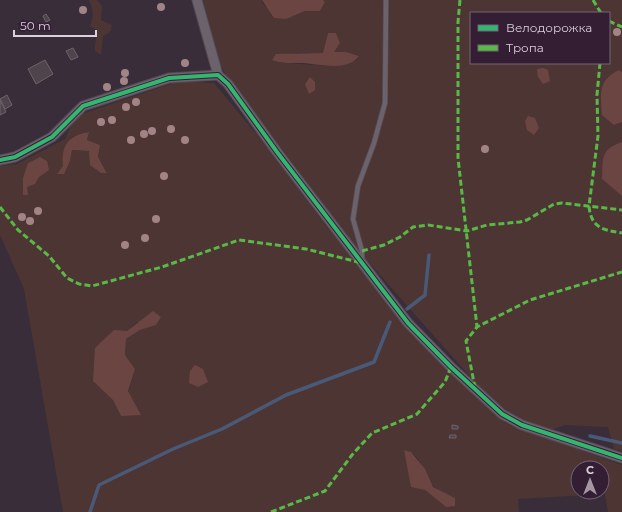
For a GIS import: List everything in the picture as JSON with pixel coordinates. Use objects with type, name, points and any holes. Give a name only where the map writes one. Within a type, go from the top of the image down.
[{"type":"street","points":[[196,0],[218,75],[228,84],[277,152],[408,323],[502,414],[522,425],[622,458]]},
{"type":"street","points":[[0,160],[15,157],[52,137],[83,106],[169,78],[218,75]]},
{"type":"lane","points":[[362,263],[362,251],[353,219],[358,186],[374,143],[385,102],[386,0]]},
{"type":"shaded area","points":[[89,0],[97,0],[102,6],[101,20],[112,25],[110,32],[103,36],[101,55],[95,51],[97,30],[90,26],[92,13]]},
{"type":"shaded area","points":[[203,0],[262,0],[263,4],[285,19],[305,11],[320,11],[325,2],[323,0],[622,0],[622,72],[619,70],[614,125],[622,122],[622,142],[611,146],[602,179],[622,196],[622,451],[614,449],[608,427],[565,425],[551,430],[523,420],[505,409],[481,389],[357,249],[227,77],[218,60]],"holes":[[[328,33],[336,33],[340,43],[333,52],[346,52],[359,56],[357,60],[337,65],[280,63],[296,53],[324,53]]]},
{"type":"shaded area","points":[[262,0],[323,0],[325,2],[320,11],[305,11],[286,19],[274,18]]},
{"type":"shaded area","points":[[328,33],[336,33],[340,43],[334,52],[346,52],[359,56],[354,61],[341,66],[283,63],[272,60],[276,54],[323,53]]},
{"type":"shaded area","points":[[543,68],[548,70],[550,81],[543,84],[538,77],[537,69]]},
{"type":"shaded area","points":[[619,70],[622,72],[622,122],[614,125],[602,115],[601,94],[607,79]]},
{"type":"shaded area","points":[[310,77],[315,82],[315,90],[309,94],[305,84]]},
{"type":"shaded area","points":[[179,81],[214,83],[264,143],[327,227],[373,282],[408,331],[507,424],[608,460],[570,460],[570,496],[518,499],[519,512],[63,512],[24,289],[0,235],[0,166],[17,164],[65,139],[71,126],[82,114]],"holes":[[[89,132],[87,140],[100,145],[98,157],[107,172],[101,173],[89,151],[72,150],[70,161],[57,174],[63,166],[70,140],[80,134]],[[39,157],[39,177],[35,184],[27,187],[28,163]],[[137,322],[156,325],[140,330],[126,339],[125,355],[135,369],[121,416],[113,400],[127,331]],[[404,450],[415,455],[435,488],[455,498],[446,507],[425,490],[409,470]]]},
{"type":"shaded area","points":[[528,116],[535,118],[539,128],[534,135],[527,130],[525,121]]},
{"type":"shaded area","points":[[89,132],[87,140],[100,145],[98,157],[107,173],[101,173],[90,165],[89,151],[72,150],[70,161],[64,174],[57,174],[63,166],[63,153],[67,143],[76,136]]},
{"type":"shaded area","points":[[622,142],[622,196],[602,179],[603,160],[606,152],[610,148]]},
{"type":"shaded area","points":[[40,157],[47,161],[49,170],[39,177],[35,184],[27,187],[28,195],[23,195],[23,178],[28,163]]},
{"type":"shaded area","points":[[153,311],[161,317],[156,325],[140,330],[126,339],[125,355],[135,369],[128,391],[141,415],[121,416],[113,400],[93,381],[95,348],[114,330],[127,331]]},
{"type":"shaded area","points":[[195,365],[203,369],[208,382],[198,387],[189,383],[190,371]]},
{"type":"shaded area","points":[[404,450],[411,452],[425,469],[433,487],[455,498],[455,506],[446,507],[425,490],[411,487]]},
{"type":"shaded area","points":[[610,461],[622,465],[622,512],[608,512],[606,500],[610,500]]},
{"type":"building","points":[[46,14],[50,20],[46,22],[43,16]]},
{"type":"building","points":[[73,48],[78,57],[71,60],[66,51]]},
{"type":"building","points":[[45,60],[53,74],[36,84],[28,69]]},
{"type":"building","points":[[7,95],[12,105],[5,109],[0,99]]},
{"type":"building","points":[[0,100],[6,112],[0,115]]},
{"type":"building","points":[[452,425],[458,426],[458,429],[452,429]]},
{"type":"building","points":[[450,435],[456,435],[456,438],[449,438]]},
{"type":"waterway","points":[[407,309],[425,295],[429,255]]},
{"type":"waterway","points":[[90,512],[99,485],[173,449],[222,429],[286,395],[374,362],[390,322]]},
{"type":"waterway","points":[[590,436],[622,443]]},
{"type":"marked path","points":[[460,0],[458,22],[458,158],[477,327]]},
{"type":"marked path","points":[[593,0],[600,12]]},
{"type":"marked path","points":[[610,21],[622,27]]},
{"type":"marked path","points":[[600,64],[597,95],[598,136],[589,206],[592,219],[599,227],[609,231],[622,233]]},
{"type":"marked path","points":[[362,251],[384,245],[400,237],[413,227],[428,225],[467,231],[487,225],[527,220],[554,204],[562,203],[622,210]]},
{"type":"marked path","points":[[0,207],[18,230],[49,256],[67,278],[79,284],[92,286],[162,267],[239,240],[306,249],[362,263]]},
{"type":"marked path","points":[[475,388],[466,341],[477,327],[530,300],[622,272]]},
{"type":"marked path","points":[[271,512],[325,491],[352,455],[372,433],[417,414],[445,382],[451,367]]},
{"type":"cycle path","points":[[0,160],[15,157],[52,137],[83,106],[169,78],[218,75],[228,84],[277,152],[408,323],[451,367],[502,414],[522,425],[622,458]]}]
